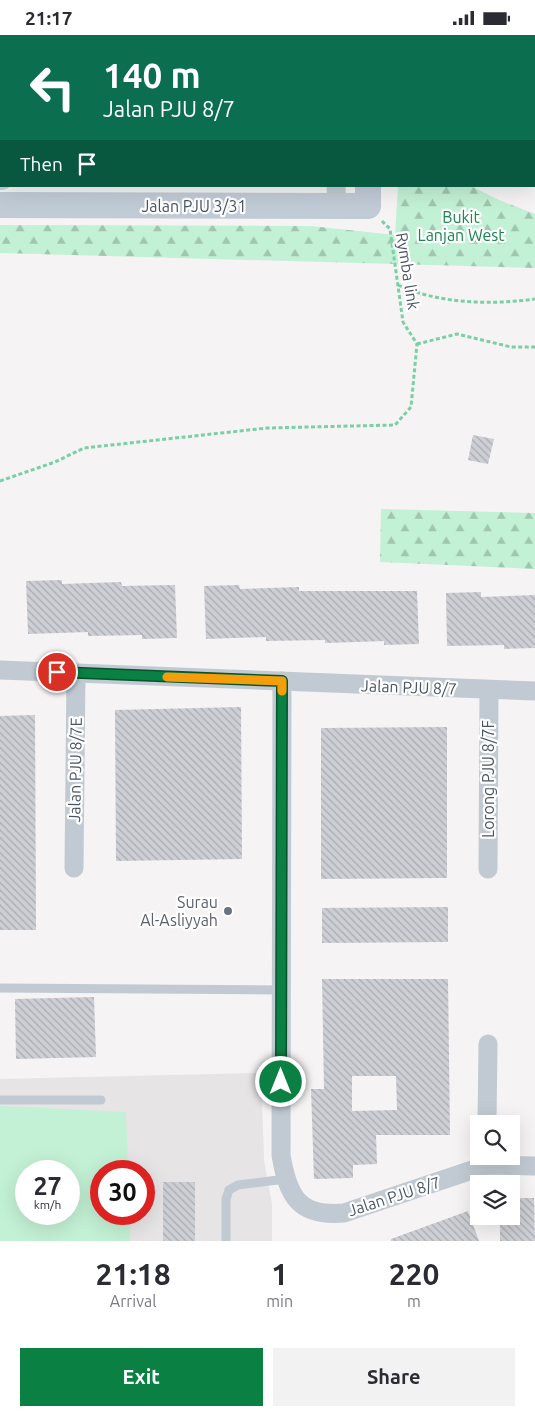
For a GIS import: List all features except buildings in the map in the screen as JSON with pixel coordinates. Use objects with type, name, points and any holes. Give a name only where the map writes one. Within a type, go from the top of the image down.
[{"type":"street","name":"Jalan PJU 3/31","points":[[0,205],[368,196]]},
{"type":"street","name":"Jalan PJU 8/7","points":[[0,670],[535,691]]},
{"type":"street","name":"Jalan PJU 8/7E","points":[[74,868],[76,673]]},
{"type":"street","name":"Jalan PJU 8/7","points":[[282,681],[281,1155],[286,1179],[300,1203],[310,1212],[325,1215],[360,1209],[477,1165]]},
{"type":"street","name":"Lorong PJU 8/7F","points":[[488,869],[489,689]]},
{"type":"street","points":[[487,1115],[488,1044]]},
{"type":"street","name":"Jalan PJU 8/7","points":[[520,1164],[535,1166]]},
{"type":"lane","points":[[0,987],[281,990]]},
{"type":"lane","points":[[0,1100],[101,1100]]},
{"type":"lane","points":[[226,1241],[226,1199],[230,1190],[238,1185],[286,1179]]},
{"type":"path","name":"Rymba link","points":[[368,196],[390,229],[403,322],[417,344]]},
{"type":"path","points":[[398,285],[420,295],[492,303],[535,299]]},
{"type":"path","points":[[0,481],[55,462],[84,448],[267,428],[395,425],[411,407],[417,344],[457,334],[511,347],[535,347]]},
{"type":"shaded area","points":[[261,1073],[264,1160],[272,1204],[272,1241],[0,1241],[0,1079]]},
{"type":"green space","name":"Bukit Lanjan West","points":[[398,187],[473,187],[499,200],[535,214],[535,268],[0,253],[0,225],[311,226],[395,235]]},
{"type":"green space","points":[[381,509],[535,513],[535,569],[380,562]]},
{"type":"green space","points":[[0,1106],[126,1112],[128,1160],[90,1160],[90,1225],[129,1225],[130,1241],[0,1241]]},
{"type":"slow traffic","points":[[167,677],[282,681],[282,691]]},
{"type":"place","name":"Surau Al-Asliyyah","points":[[228,911]]},
{"type":"route","points":[[57,672],[282,681],[281,1082]]}]
